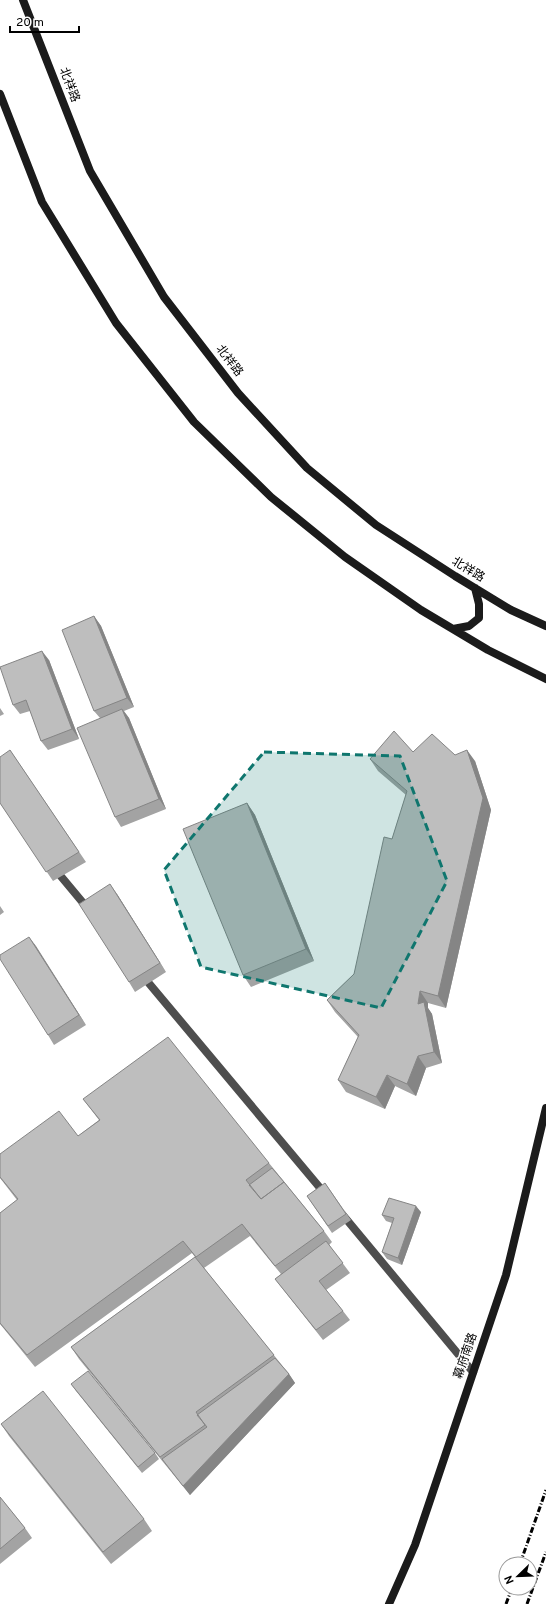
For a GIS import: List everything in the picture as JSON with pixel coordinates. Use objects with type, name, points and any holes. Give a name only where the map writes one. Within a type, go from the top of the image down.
[{"type":"street","name":"北祥路","points":[[23,0],[90,171],[164,296],[238,393],[307,468],[376,525],[511,610],[546,626]]},
{"type":"street","points":[[0,94],[42,202],[116,323],[194,422],[271,497],[345,557],[421,610],[488,650],[546,679]]},
{"type":"street","points":[[453,629],[469,626],[480,618],[479,604],[475,588]]},
{"type":"street","points":[[51,865],[97,920]]},
{"type":"street","points":[[137,969],[473,1372]]},
{"type":"street","name":"幕府南路","points":[[389,1604],[415,1545],[506,1275],[546,1108]]},
{"type":"highlighted area","points":[[264,752],[400,756],[447,881],[381,1008],[201,967],[164,870]]},
{"type":"building","points":[[94,616],[127,698],[94,711],[62,630]]},
{"type":"building","points":[[42,651],[72,729],[41,741],[26,700],[13,705],[0,667]]},
{"type":"building","points":[[122,709],[159,799],[115,817],[77,728]]},
{"type":"building","points":[[394,731],[413,752],[432,734],[455,755],[467,750],[483,798],[438,996],[420,991],[418,1004],[424,1002],[434,1052],[418,1056],[407,1084],[387,1075],[376,1097],[338,1080],[359,1035],[327,1000],[354,974],[384,837],[392,839],[407,791],[370,759]]},
{"type":"building","points":[[10,750],[79,852],[46,872],[0,803],[0,757]]},
{"type":"building","points":[[247,803],[306,949],[243,975],[183,829]]},
{"type":"building","points":[[110,884],[160,963],[129,982],[79,904]]},
{"type":"building","points":[[29,937],[79,1015],[48,1035],[0,959],[0,955]]},
{"type":"building","points":[[168,1037],[269,1163],[246,1180],[261,1199],[284,1182],[324,1231],[275,1266],[242,1224],[196,1257],[183,1241],[27,1355],[0,1323],[0,1213],[18,1199],[0,1177],[0,1154],[59,1111],[78,1136],[100,1120],[83,1099]]},
{"type":"building","points":[[272,1168],[284,1182],[261,1199],[249,1185]]},
{"type":"building","points":[[325,1183],[346,1214],[328,1226],[307,1196]]},
{"type":"building","points":[[389,1198],[416,1206],[398,1258],[382,1252],[394,1218],[382,1215]]},
{"type":"building","points":[[326,1241],[343,1263],[319,1281],[343,1311],[316,1330],[275,1279]]},
{"type":"building","points":[[195,1257],[274,1355],[196,1412],[205,1425],[160,1457],[71,1347]]},
{"type":"building","points":[[275,1358],[289,1374],[183,1486],[162,1459],[207,1427],[197,1415]]},
{"type":"building","points":[[88,1371],[155,1453],[138,1467],[71,1384]]},
{"type":"building","points":[[43,1391],[144,1519],[103,1552],[1,1424]]},
{"type":"building","points":[[0,1497],[25,1528],[0,1549]]},
{"type":"railway","points":[[523,1556],[546,1490]]},
{"type":"railway","points":[[527,1604],[546,1552]]},
{"type":"railway","points":[[506,1604],[509,1596]]}]
